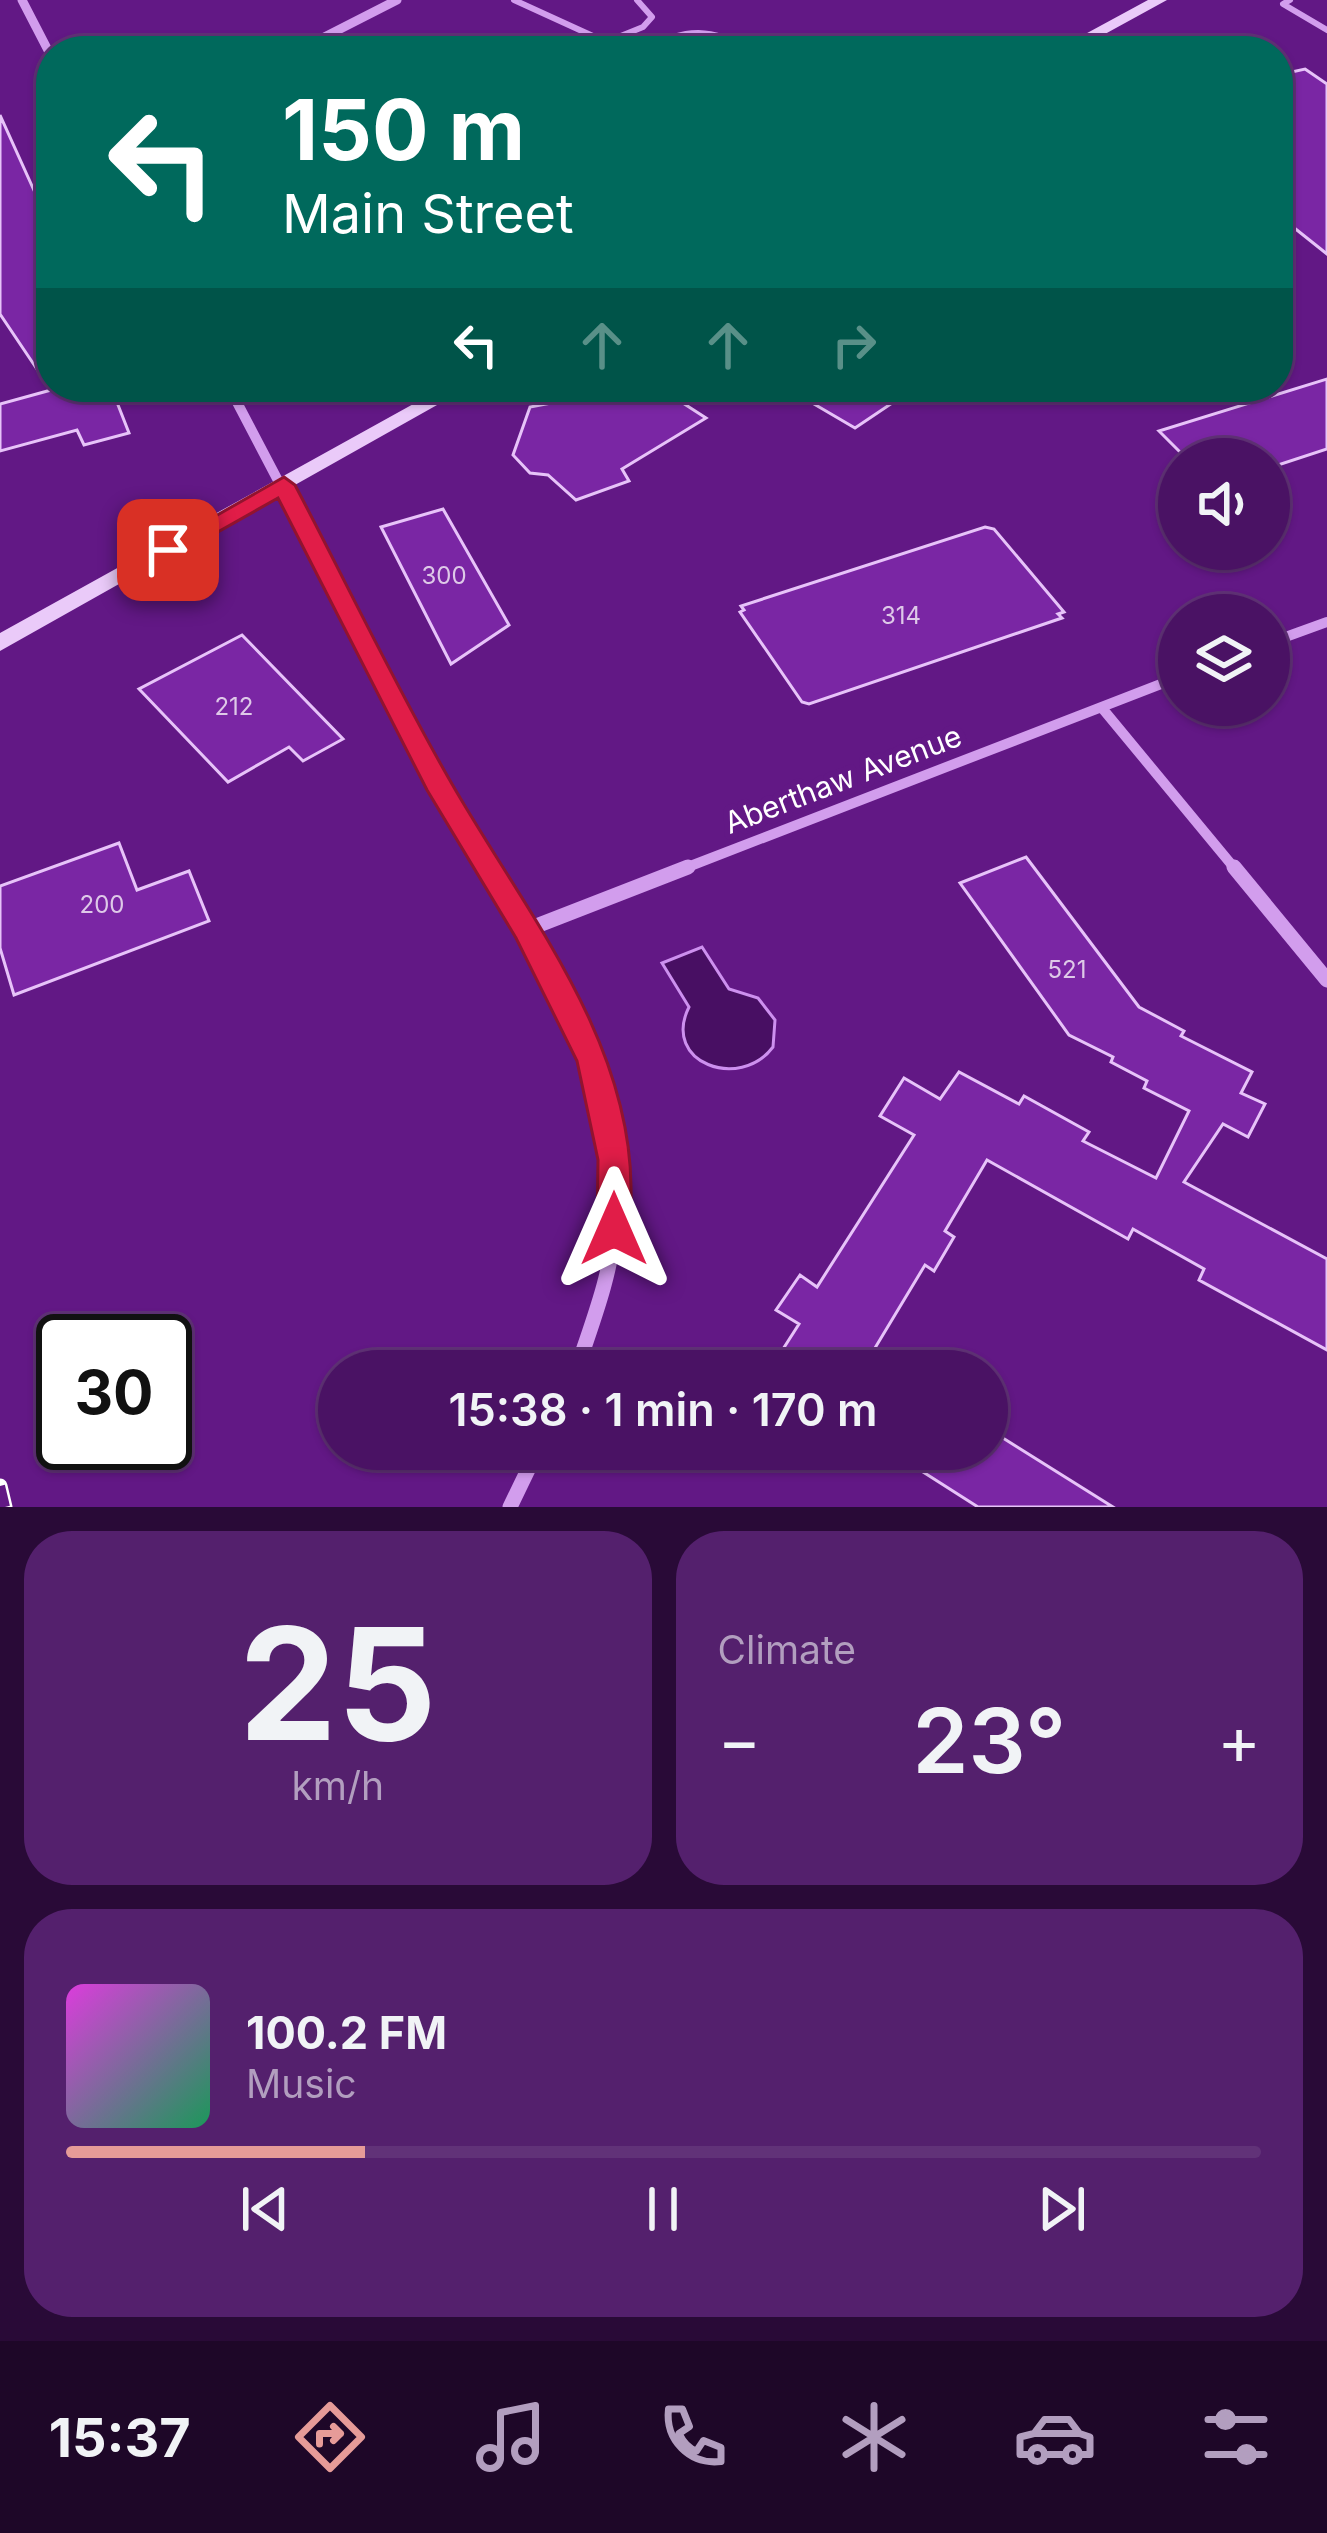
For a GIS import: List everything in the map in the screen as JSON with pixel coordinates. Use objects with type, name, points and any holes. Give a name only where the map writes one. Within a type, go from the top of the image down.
[{"type":"main road","points":[[1091,36],[1159,0]]},
{"type":"main road","points":[[0,643],[432,402]]},
{"type":"street","points":[[22,0],[41,36]]},
{"type":"street","points":[[326,36],[397,0]]},
{"type":"street","points":[[237,402],[441,790],[526,930],[592,1061],[614,1160],[614,1264],[583,1350]]},
{"type":"street","points":[[1290,635],[1327,622]]},
{"type":"street","name":"Aberthaw Avenue","points":[[526,930],[1158,685]]},
{"type":"street","points":[[1102,708],[1327,980]]},
{"type":"street","points":[[509,1507],[528,1470]]},
{"type":"lane","points":[[514,0],[594,36]]},
{"type":"lane","points":[[621,36],[643,27],[652,17],[637,0]]},
{"type":"lane","points":[[1290,0],[1283,4],[1327,31]]},
{"type":"lane","points":[[670,36],[704,29],[720,36]]},
{"type":"shaded area","points":[[702,947],[729,989],[758,998],[775,1020],[773,1047],[759,1060],[725,1068],[695,1056],[686,1043],[683,1027],[689,1007],[662,963]]},
{"type":"building","points":[[1305,69],[1327,84],[1327,254],[1293,227],[1293,72]]},
{"type":"building","points":[[0,115],[36,195],[36,368],[0,314]]},
{"type":"building","points":[[1327,379],[1327,449],[1290,461],[1290,438],[1166,438],[1159,431],[1253,402],[1293,402],[1293,390]]},
{"type":"building","points":[[36,394],[36,402],[117,402],[129,433],[84,445],[77,430],[0,451],[0,404]]},
{"type":"building","points":[[681,402],[706,418],[622,469],[629,481],[576,500],[548,475],[530,473],[513,455],[530,407]]},
{"type":"building","points":[[811,402],[894,402],[855,428]]},
{"type":"building","points":[[443,509],[509,625],[451,664],[381,527]]},
{"type":"building","points":[[985,527],[994,529],[1064,612],[1058,614],[1062,618],[809,704],[802,702],[740,612],[744,610],[741,606]]},
{"type":"building","points":[[242,635],[343,739],[303,761],[289,747],[228,782],[139,689]]},
{"type":"building","points":[[119,843],[137,890],[189,871],[209,921],[14,995],[0,948],[0,886]]},
{"type":"building","points":[[1026,857],[1139,1007],[1184,1031],[1181,1036],[1252,1072],[1241,1093],[1265,1104],[1248,1137],[1223,1124],[1184,1182],[1327,1259],[1327,1350],[1199,1280],[1204,1269],[1133,1229],[1128,1239],[987,1160],[945,1231],[954,1237],[934,1271],[925,1265],[875,1348],[878,1350],[782,1350],[799,1324],[776,1310],[800,1275],[817,1287],[914,1135],[880,1116],[904,1078],[940,1099],[959,1072],[1019,1104],[1024,1096],[1089,1132],[1083,1141],[1156,1178],[1189,1111],[1144,1088],[1147,1081],[1111,1062],[1113,1057],[1069,1035],[960,883]]},
{"type":"building","points":[[1008,1441],[1113,1507],[978,1507],[920,1470],[1008,1470]]},
{"type":"railway","points":[[0,1486],[5,1507]]},
{"type":"route","points":[[168,550],[284,485],[441,790],[526,930],[592,1061],[614,1160],[614,1229]]}]
